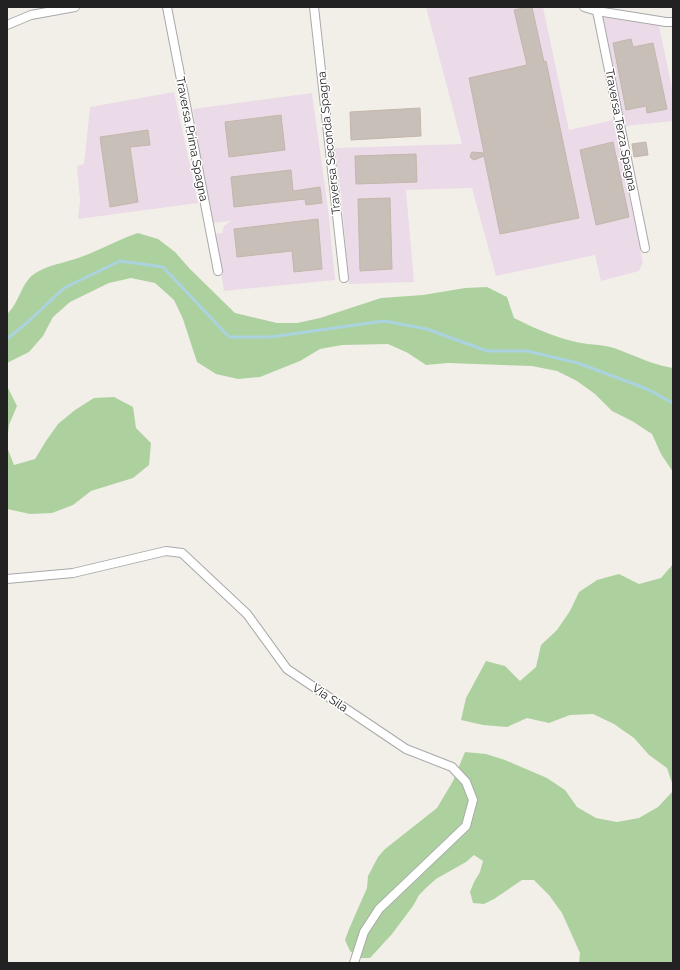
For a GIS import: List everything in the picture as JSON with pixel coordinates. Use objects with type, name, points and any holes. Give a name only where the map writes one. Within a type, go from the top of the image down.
[{"type":"street","points":[[7,25],[31,15],[75,7]]},
{"type":"street","name":"Traversa Prima Spagna","points":[[167,7],[218,271]]},
{"type":"street","name":"Traversa Seconda Spagna","points":[[314,7],[344,278]]},
{"type":"street","points":[[584,7],[597,11],[673,22]]},
{"type":"street","name":"Traversa Terza Spagna","points":[[597,11],[645,248]]},
{"type":"street","name":"Via Sila","points":[[7,579],[73,573],[166,551],[182,553],[247,614],[287,669],[406,748],[452,767],[466,782],[473,800],[466,826],[379,909],[364,932],[354,963]]},
{"type":"shaded area","points":[[426,7],[543,7],[569,130],[613,120],[643,262],[639,271],[601,281],[595,255],[496,276],[472,188],[406,190],[414,282],[349,284],[341,193],[335,148],[462,144]]},
{"type":"shaded area","points":[[603,17],[659,26],[673,93],[673,121],[625,126],[602,21]]},
{"type":"shaded area","points":[[174,92],[198,203],[78,219],[80,200],[77,166],[84,164],[90,107]]},
{"type":"shaded area","points":[[312,93],[328,209],[335,280],[224,291],[215,234],[222,233],[224,226],[231,221],[211,223],[193,109]]},
{"type":"green space","points":[[138,233],[158,239],[175,252],[190,269],[235,313],[277,323],[297,323],[320,318],[381,298],[423,295],[465,288],[487,287],[507,297],[514,318],[535,328],[572,341],[614,348],[650,362],[673,368],[673,472],[661,454],[652,434],[632,421],[612,411],[595,394],[577,381],[557,371],[532,366],[448,363],[426,365],[408,353],[388,344],[342,345],[320,349],[300,361],[260,377],[238,379],[216,374],[197,362],[183,319],[174,300],[155,283],[131,278],[109,283],[70,302],[53,317],[43,336],[29,352],[7,363],[7,314],[11,310],[26,283],[34,274],[44,268],[73,260]]},
{"type":"green space","points":[[8,388],[17,406],[9,425],[7,443]]},
{"type":"green space","points":[[114,397],[133,407],[136,428],[151,443],[149,465],[133,478],[91,491],[73,505],[52,513],[30,514],[7,509],[7,447],[14,465],[35,459],[58,424],[75,410],[94,398]]},
{"type":"green space","points":[[673,564],[673,786],[667,768],[649,755],[634,738],[614,724],[593,714],[570,715],[549,723],[527,718],[507,727],[483,725],[461,720],[466,698],[486,661],[505,666],[520,681],[536,667],[541,645],[557,630],[570,611],[579,592],[597,580],[619,574],[639,584],[661,578]]},
{"type":"green space","points":[[465,752],[486,754],[505,760],[547,778],[565,790],[577,807],[596,818],[617,822],[639,818],[658,807],[673,791],[673,963],[579,963],[580,953],[562,913],[549,895],[534,880],[522,880],[484,904],[473,903],[470,892],[480,872],[483,861],[474,855],[466,862],[436,879],[427,887],[419,895],[413,906],[392,934],[370,958],[359,958],[350,951],[345,940],[367,888],[368,876],[378,857],[385,849],[437,808],[453,781]]},
{"type":"building","points":[[532,7],[544,62],[546,61],[579,218],[500,234],[484,156],[474,160],[470,156],[472,152],[484,153],[469,78],[527,65],[514,10]]},
{"type":"building","points":[[631,39],[633,47],[653,43],[667,109],[647,113],[646,106],[626,110],[613,43]]},
{"type":"building","points":[[420,108],[421,136],[351,140],[350,112]]},
{"type":"building","points":[[281,115],[285,150],[229,157],[225,122]]},
{"type":"building","points":[[148,130],[150,145],[130,147],[138,202],[110,207],[100,137]]},
{"type":"building","points":[[613,142],[629,217],[596,225],[580,150]]},
{"type":"building","points":[[646,142],[648,155],[634,157],[632,144]]},
{"type":"building","points":[[416,154],[417,182],[356,184],[355,156]]},
{"type":"building","points":[[291,170],[293,191],[320,187],[322,203],[306,205],[305,199],[234,207],[231,177]]},
{"type":"building","points":[[390,198],[392,269],[360,271],[358,199]]},
{"type":"building","points":[[318,219],[322,269],[294,272],[292,251],[237,257],[234,229]]},
{"type":"waterway","points":[[7,339],[64,288],[120,261],[163,267],[229,337],[270,337],[384,321],[427,329],[487,351],[527,351],[578,363],[647,389],[673,403]]}]
